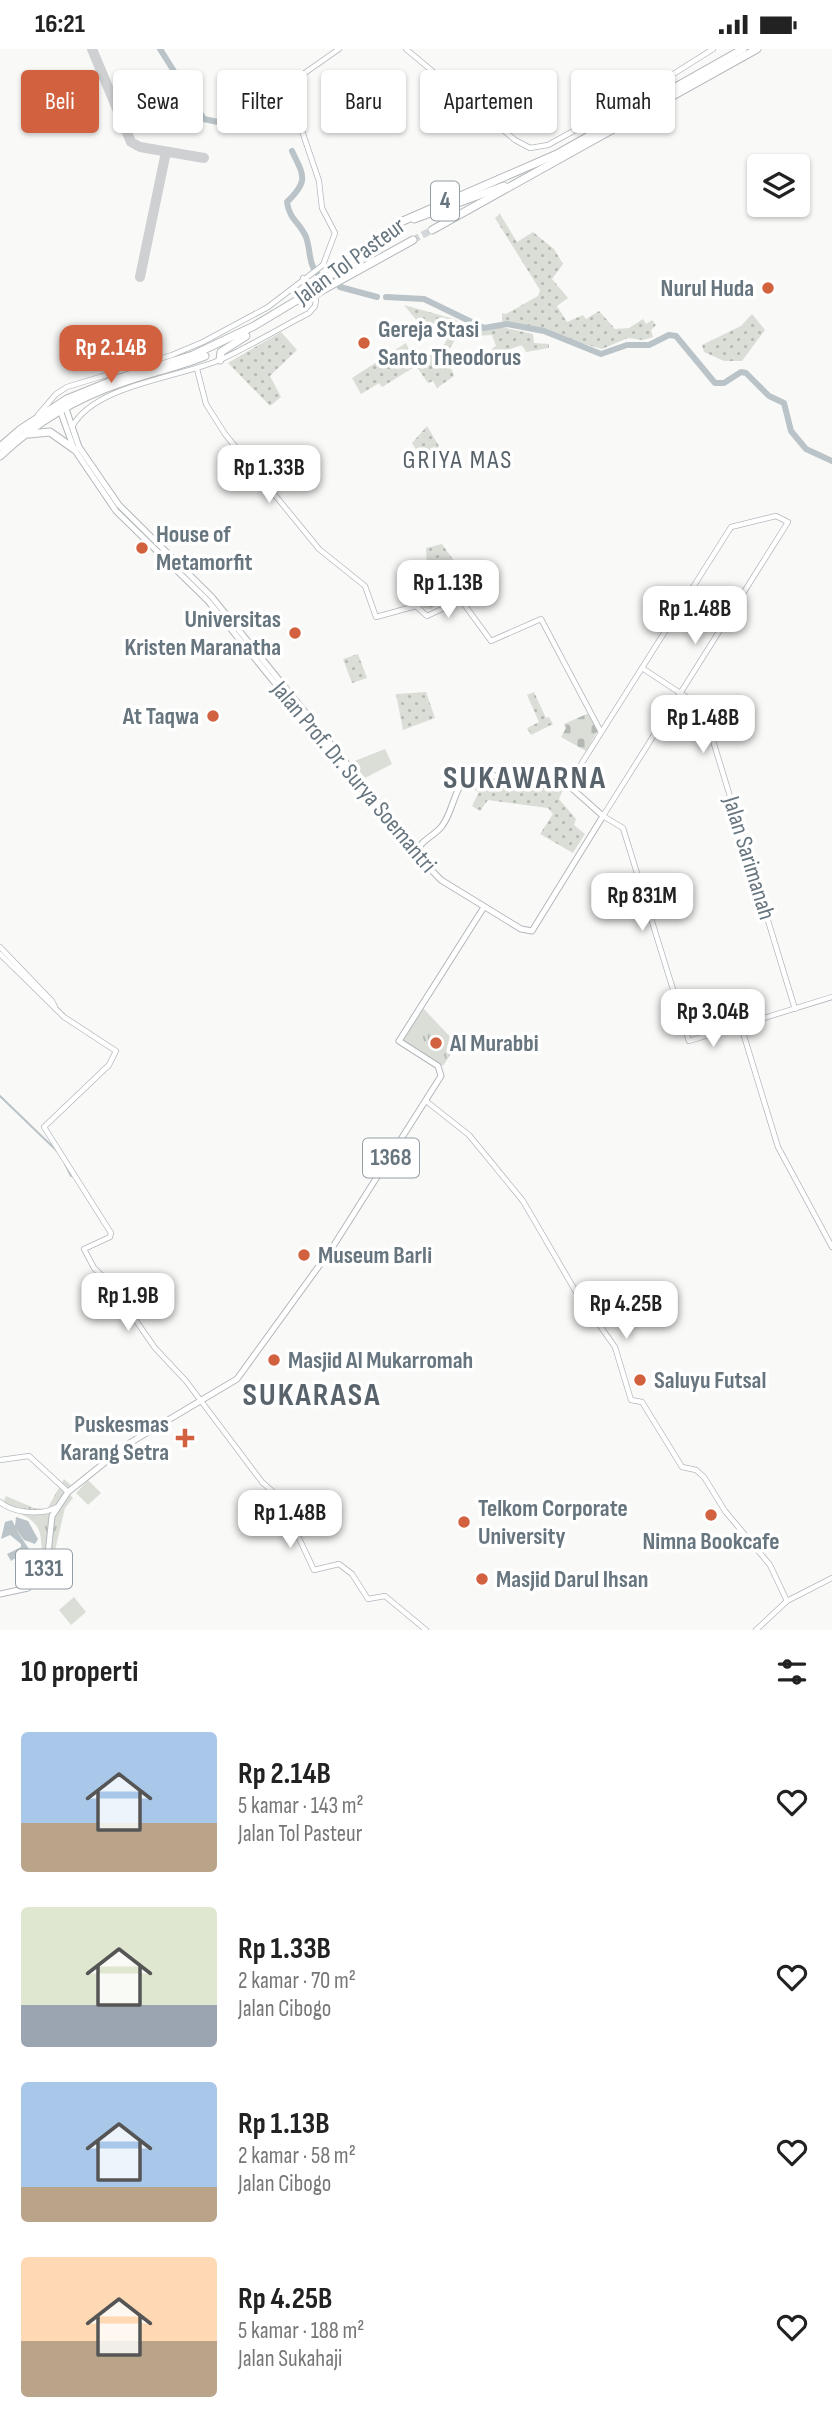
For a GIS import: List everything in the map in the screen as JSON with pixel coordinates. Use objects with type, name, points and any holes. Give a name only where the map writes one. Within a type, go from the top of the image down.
[{"type":"highway","name":"Jalan Tol Pasteur","points":[[63,408],[145,371],[152,364],[215,347],[294,302],[396,224],[557,154],[743,49]]},
{"type":"highway","name":"Jalan Tol Pasteur","points":[[432,230],[757,49]]},
{"type":"highway","points":[[312,299],[406,223],[529,176]]},
{"type":"highway","name":"Jalan Tol Pasteur","points":[[63,408],[122,383],[194,360],[246,336],[413,240]]},
{"type":"highway","points":[[220,360],[221,352],[246,336]]},
{"type":"highway","points":[[0,447],[3,440],[35,419],[63,408]]},
{"type":"highway","points":[[0,456],[22,436],[63,408]]},
{"type":"highway","points":[[22,436],[50,432],[74,449]]},
{"type":"main road","name":"Jalan Prof. Dr. Surya Soemantri","points":[[63,408],[83,454],[128,517],[212,597],[411,843],[419,847]]},
{"type":"main road","name":"Jalan Prof. Dr. Surya Soemantri","points":[[63,408],[74,449],[125,521],[208,601],[441,880],[521,929],[532,931],[603,816]]},
{"type":"main road","points":[[417,854],[419,847],[442,827],[459,785],[473,773],[568,785],[603,816]]},
{"type":"main road","name":"1368","points":[[199,1402],[229,1385],[249,1364],[332,1248],[441,1076],[441,1068],[399,1041],[484,907]]},
{"type":"main road","name":"1331","points":[[0,1594],[28,1588],[39,1578],[48,1554],[50,1513],[68,1492],[107,1459],[153,1428],[199,1402]]},
{"type":"street","points":[[35,419],[51,399],[67,387],[152,364],[203,342],[306,283],[310,273],[327,260],[335,233],[322,208],[319,181],[301,128],[294,86],[299,77],[339,49]]},
{"type":"street","points":[[406,49],[515,140],[530,148],[548,145],[648,90],[713,49]]},
{"type":"street","points":[[72,431],[80,414],[110,395],[220,360],[314,308],[312,299]]},
{"type":"street","points":[[197,369],[205,404],[225,434],[319,549],[365,586],[376,617],[414,607],[428,617],[461,600],[491,641],[541,619],[601,732]]},
{"type":"street","points":[[67,387],[63,408],[80,414]]},
{"type":"street","points":[[568,785],[731,527],[776,516],[788,522],[603,816],[623,828],[688,1041],[832,997]]},
{"type":"street","points":[[692,589],[730,613]]},
{"type":"street","points":[[642,668],[681,693]]},
{"type":"street","name":"Jalan Sarimanah","points":[[681,693],[703,708],[795,1009]]},
{"type":"street","points":[[0,947],[52,1001],[54,1008]]},
{"type":"street","points":[[0,954],[54,1008],[117,1051],[109,1065],[45,1125],[44,1130],[111,1233],[110,1237],[84,1249],[93,1268],[105,1277],[155,1348],[186,1381],[199,1402],[262,1482],[280,1498],[314,1570],[339,1564],[352,1574],[368,1599],[385,1597],[426,1630]]},
{"type":"street","points":[[741,1026],[778,1146],[832,1247]]},
{"type":"street","points":[[426,1101],[469,1135],[523,1201],[576,1292],[615,1346],[631,1400],[642,1401],[682,1467],[696,1470],[704,1477],[725,1511],[770,1565],[787,1601]]},
{"type":"street","points":[[0,1460],[29,1456],[68,1492]]},
{"type":"street","points":[[0,1502],[21,1511],[50,1513]]},
{"type":"street","points":[[756,1630],[787,1601],[832,1578]]},
{"type":"green space","points":[[500,214],[517,242],[533,232],[554,249],[563,264],[552,279],[568,298],[557,306],[567,322],[583,315],[586,319],[599,311],[615,329],[629,328],[643,319],[646,324],[652,320],[656,325],[651,330],[653,337],[643,340],[628,338],[602,349],[502,321],[502,313],[506,314],[538,296],[540,290],[495,218]]},
{"type":"green space","points":[[404,305],[454,319],[464,326],[446,354],[454,376],[437,388],[433,381],[428,383],[416,366],[382,387],[379,383],[361,394],[352,378],[406,343],[414,360],[440,352],[452,331],[445,327],[423,328]]},
{"type":"green space","points":[[752,314],[765,330],[742,361],[724,361],[704,352],[702,345],[741,326]]},
{"type":"green space","points":[[501,327],[533,334],[534,343],[549,344],[549,348],[526,352],[522,345],[507,350],[510,360],[498,366],[486,354],[496,346],[492,335],[475,336],[472,328],[483,330]]},
{"type":"green space","points":[[281,332],[297,350],[270,376],[281,397],[270,406],[228,363]]},
{"type":"green space","points":[[427,426],[439,446],[434,455],[424,462],[412,443]]},
{"type":"green space","points":[[442,544],[457,565],[447,574],[460,593],[431,609],[423,608],[418,572],[427,568],[426,548]]},
{"type":"green space","points":[[358,654],[367,678],[352,683],[343,659]]},
{"type":"green space","points":[[426,692],[435,718],[403,730],[396,694]]},
{"type":"green space","points":[[534,692],[546,718],[549,717],[553,724],[531,735],[527,728],[539,722],[527,695]]},
{"type":"green space","points":[[589,713],[598,730],[586,751],[561,737],[566,728],[564,724]]},
{"type":"green space","points":[[385,749],[392,764],[365,778],[352,762]]},
{"type":"green space","points":[[480,777],[564,787],[559,799],[576,819],[574,825],[585,834],[573,853],[540,834],[553,814],[548,808],[488,800],[480,811],[472,806],[479,792],[467,786],[469,779]]},
{"type":"green space","points":[[423,1008],[457,1044],[443,1066],[402,1040]]},
{"type":"green space","points":[[64,1479],[73,1487],[68,1492],[73,1498],[65,1508],[50,1572],[41,1569],[41,1543],[37,1527],[25,1516],[1,1507],[6,1496],[34,1508],[47,1509]]},
{"type":"green space","points":[[88,1480],[101,1493],[88,1505],[76,1493]]},
{"type":"green space","points":[[74,1597],[86,1612],[71,1625],[59,1610]]},
{"type":"shaded area","points":[[16,1517],[28,1521],[38,1539],[35,1544],[24,1540],[15,1528],[29,1549],[11,1561],[7,1554],[21,1547],[21,1544],[10,1535],[1,1539],[5,1522],[12,1520],[15,1526]]},
{"type":"waterway","points":[[160,49],[204,119],[217,122]]},
{"type":"waterway","points":[[292,151],[302,178],[299,189],[287,202],[288,208],[306,237],[311,262],[319,275]]},
{"type":"waterway","points":[[340,287],[377,297]]},
{"type":"waterway","points":[[386,297],[424,299],[484,328],[507,324],[544,331],[601,354],[627,345],[649,345],[669,335],[676,336],[715,383],[724,383],[741,372],[746,373],[769,396],[784,403],[791,431],[806,449],[832,461]]},
{"type":"waterway","points":[[0,1096],[57,1151]]},
{"type":"waterway","points":[[65,1164],[71,1176]]},
{"type":"taxiway","points":[[92,49],[131,142],[140,147],[204,158]]},
{"type":"taxiway","points":[[140,277],[166,152]]},
{"type":"tunnel","points":[[413,240],[432,230]]},
{"type":"tunnel","points":[[307,287],[313,301]]},
{"type":"place","name":"Nurul Huda","points":[[768,288]]},
{"type":"place","name":"Gereja Stasi Santo Theodorus","points":[[364,343]]},
{"type":"place","name":"House of Metamorfit","points":[[142,548]]},
{"type":"place","name":"Universitas Kristen Maranatha","points":[[295,633]]},
{"type":"place","name":"At Taqwa","points":[[213,716]]},
{"type":"place","name":"Al Murabbi","points":[[436,1043]]},
{"type":"place","name":"Museum Barli","points":[[304,1255]]},
{"type":"place","name":"Masjid Al Mukarromah","points":[[274,1360]]},
{"type":"place","name":"Saluyu Futsal","points":[[640,1380]]},
{"type":"place","name":"Puskesmas Karang Setra","points":[[185,1438]]},
{"type":"place","name":"Nimna Bookcafe","points":[[711,1515]]},
{"type":"place","name":"Telkom Corporate University","points":[[464,1522]]},
{"type":"place","name":"Masjid Darul Ihsan","points":[[482,1579]]},
{"type":"district","name":"GRIYA MAS","points":[[458,460]]},
{"type":"district","name":"SUKAWARNA","points":[[525,778]]},
{"type":"district","name":"SUKARASA","points":[[312,1395]]}]
